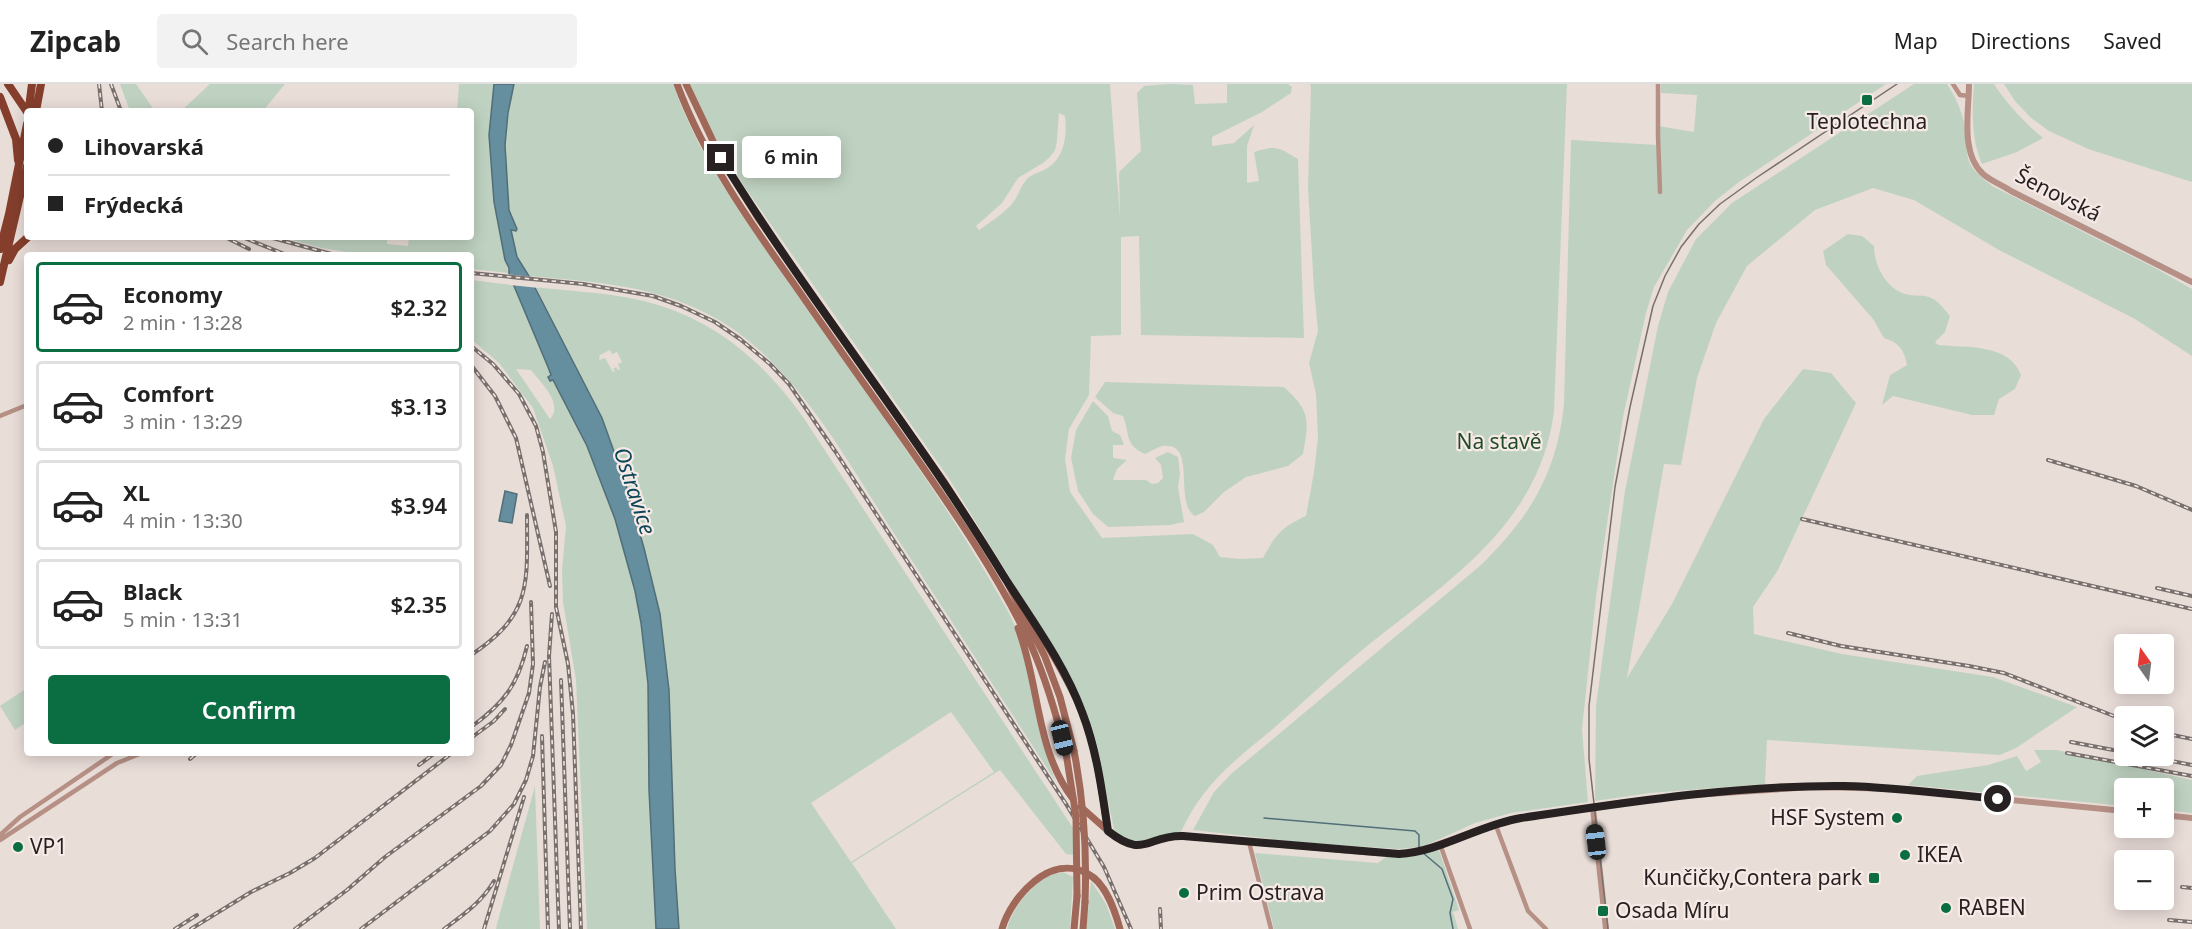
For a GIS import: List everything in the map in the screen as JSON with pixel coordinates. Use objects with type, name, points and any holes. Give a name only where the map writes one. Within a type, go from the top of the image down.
[{"type":"highway","points":[[8,84],[18,99],[29,108]]},
{"type":"highway","points":[[31,108],[32,84]]},
{"type":"highway","points":[[32,108],[40,84]]},
{"type":"highway","points":[[0,97],[24,168],[0,282]]},
{"type":"highway","points":[[0,249],[24,168]]},
{"type":"highway","points":[[4,268],[15,249],[25,240]]},
{"type":"main road","points":[[677,84],[698,132],[732,193],[770,251],[943,496],[998,582],[1032,648],[1066,753],[1076,816],[1078,863],[1074,929]]},
{"type":"main road","points":[[686,84],[721,158],[758,218],[945,483],[1050,649],[1080,705],[1096,760],[1108,831]]},
{"type":"main road","points":[[1004,576],[1045,657],[1060,697],[1074,751],[1084,814],[1086,864],[1083,929]]},
{"type":"main road","points":[[998,582],[1021,637],[1048,754],[1070,795],[1108,831]]},
{"type":"main road","points":[[1002,929],[1010,908],[1023,891],[1043,876],[1067,869],[1085,872],[1097,881],[1112,907],[1120,929]]},
{"type":"street","points":[[1658,84],[1660,192]]},
{"type":"street","points":[[1953,84],[1960,95],[1969,96]]},
{"type":"street","name":"Šenovská","points":[[1969,84],[1970,151],[1975,164],[1984,174],[2192,282]]},
{"type":"street","points":[[0,234],[9,214]]},
{"type":"street","points":[[0,416],[24,406]]},
{"type":"street","points":[[0,837],[20,817],[110,756]]},
{"type":"street","points":[[0,837],[117,763],[134,756]]},
{"type":"street","points":[[1108,831],[1123,842],[1134,846],[1173,836],[1388,854],[1418,851],[1495,823],[1593,808],[1679,796],[1845,786],[2114,810]]},
{"type":"street","points":[[1593,808],[1606,929]]},
{"type":"street","points":[[2174,816],[2192,818]]},
{"type":"street","points":[[1495,823],[1528,910],[1546,929]]},
{"type":"street","points":[[1249,842],[1271,929]]},
{"type":"street","points":[[1440,844],[1470,929]]},
{"type":"green space","points":[[120,84],[136,84],[153,108],[129,108]]},
{"type":"green space","points":[[210,84],[285,84],[265,108],[184,108]]},
{"type":"green space","points":[[459,84],[494,84],[489,134],[494,202],[509,273],[474,269],[474,252],[347,252],[292,240],[387,240],[387,244],[408,246],[409,240],[474,240],[474,108],[457,108]]},
{"type":"green space","points":[[514,84],[673,84],[696,138],[725,189],[924,475],[1006,608],[1017,631],[1024,655],[1044,746],[1056,782],[839,447],[796,388],[772,362],[746,338],[717,319],[672,299],[601,283],[529,276],[525,271],[513,243],[511,230],[517,227],[507,195],[505,176],[506,137]]},
{"type":"green space","name":"Na stavě","points":[[690,84],[1110,84],[1120,217],[1119,172],[1141,151],[1137,93],[1144,86],[1193,85],[1195,104],[1227,103],[1227,84],[1288,84],[1292,87],[1291,93],[1262,112],[1212,137],[1212,146],[1234,143],[1254,125],[1247,146],[1247,183],[1259,181],[1254,152],[1277,148],[1298,159],[1304,338],[1141,335],[1139,236],[1121,237],[1121,335],[1091,336],[1089,395],[1069,429],[1065,459],[1070,492],[1102,538],[1193,534],[1213,545],[1220,557],[1263,558],[1280,532],[1306,516],[1318,438],[1316,394],[1309,363],[1318,331],[1308,188],[1310,84],[1567,84],[1554,411],[1545,451],[1530,486],[1510,518],[1486,546],[1458,573],[1355,656],[1221,774],[1199,800],[1181,832],[1134,843],[1122,839],[1114,829],[1099,757],[1085,708],[1048,640],[950,480],[744,186],[708,125]],"holes":[[[1059,113],[1065,116],[1065,139],[1057,159],[1046,169],[1028,178],[1012,204],[979,230],[976,226],[1002,203],[1018,178],[1050,157],[1057,141]]]},
{"type":"green space","points":[[1661,84],[1886,84],[1739,182],[1715,201],[1687,230],[1654,287],[1623,417],[1596,597],[1582,729],[1588,802],[1511,813],[1475,823],[1422,847],[1397,849],[1298,842],[1193,830],[1214,792],[1231,774],[1481,565],[1527,511],[1548,473],[1555,452],[1564,404],[1571,140],[1658,145],[1658,126],[1694,132],[1697,95],[1661,93]]},
{"type":"green space","points":[[1914,84],[1947,84],[1963,118],[1968,160],[1983,179],[1994,187],[2192,289],[2192,356],[2135,319],[1999,250],[1914,200],[1873,188],[1815,210],[1747,266],[1716,323],[1697,378],[1681,465],[1664,464],[1627,678],[1672,604],[1764,419],[1803,369],[1831,373],[1856,403],[1778,570],[1753,607],[1754,634],[1842,654],[1993,677],[2077,707],[2016,748],[2000,755],[1767,740],[1765,784],[1650,793],[1595,801],[1596,706],[1625,491],[1658,326],[1668,292],[1696,239],[1732,203]]},
{"type":"green space","points":[[1974,84],[1994,84],[2017,113],[2043,138],[2017,152],[1982,164],[1974,135]]},
{"type":"green space","points":[[2004,84],[2192,84],[2192,182],[2088,149],[2049,131],[2030,117],[2015,101]]},
{"type":"green space","points":[[1848,234],[1862,236],[1874,246],[1880,270],[1895,289],[1910,295],[1932,298],[1950,316],[1945,332],[1935,342],[1938,345],[1986,349],[2007,357],[2015,365],[2021,375],[2015,389],[1999,399],[1994,415],[1972,415],[1893,396],[1882,405],[1890,375],[1907,365],[1900,347],[1884,338],[1873,319],[1826,265],[1823,251]]},
{"type":"green space","points":[[474,280],[513,285],[548,367],[551,375],[548,377],[550,380],[553,379],[587,446],[615,519],[635,591],[648,684],[649,790],[656,929],[587,929],[576,680],[563,602],[562,571],[566,526],[553,466],[533,408],[499,363],[474,342]],"holes":[[[516,369],[531,370],[553,400],[554,413],[550,419]]]},
{"type":"green space","points":[[535,287],[610,295],[662,306],[709,328],[731,342],[769,376],[803,417],[1073,828],[1073,855],[1066,854],[1000,770],[852,863],[896,929],[679,929],[672,810],[669,690],[660,614],[625,482],[602,418]],"holes":[[[610,350],[612,354],[617,352],[622,362],[618,364],[620,369],[616,367],[613,372],[605,358],[599,360],[600,355]],[[951,712],[994,772],[851,862],[811,803]]]},
{"type":"green space","points":[[1105,382],[1284,387],[1299,403],[1306,417],[1303,454],[1288,466],[1246,477],[1224,492],[1204,512],[1195,516],[1189,509],[1186,499],[1180,453],[1174,447],[1163,446],[1145,454],[1134,447],[1123,416],[1113,413],[1095,397]]},
{"type":"green space","points":[[1093,401],[1108,416],[1112,431],[1120,435],[1124,445],[1113,445],[1113,458],[1127,460],[1117,469],[1113,480],[1146,480],[1152,484],[1158,483],[1163,478],[1161,465],[1155,458],[1168,452],[1178,457],[1180,474],[1178,487],[1184,522],[1170,525],[1108,527],[1093,514],[1078,491],[1071,458],[1076,430]]},
{"type":"green space","points":[[24,690],[24,724],[15,730],[0,706]]},
{"type":"green space","points":[[2034,750],[2057,750],[2114,763],[2114,766],[2129,766],[2192,780],[2192,813],[2174,811],[2174,778],[2114,778],[2114,805],[1908,785],[1917,776],[1988,765],[2017,756],[2026,771],[2041,762]]},
{"type":"green space","points":[[535,786],[540,929],[496,929],[497,924]]},
{"type":"green space","points":[[1439,850],[1459,910],[1453,912],[1458,929],[1274,929],[1255,853],[1378,863],[1386,857],[1415,856]]},
{"type":"green space","points":[[1063,872],[1073,877],[1070,929],[1007,929],[1017,906],[1029,892],[1042,880]]},
{"type":"green space","points":[[1091,881],[1106,904],[1115,929],[1086,929]]},
{"type":"water","points":[[494,84],[514,84],[505,145],[509,210],[517,229],[516,231],[511,230],[517,257],[602,418],[625,482],[660,614],[669,690],[679,929],[656,929],[649,790],[648,684],[635,591],[615,519],[587,446],[553,380],[550,381],[548,377],[551,375],[505,260],[494,202],[489,135]]},
{"type":"water","points":[[505,491],[517,494],[512,523],[499,521]]},
{"type":"pier","points":[[506,274],[533,277],[539,288],[510,285]]},
{"type":"waterway","points":[[1264,818],[1415,831],[1419,835],[1419,848]]},
{"type":"waterway","points":[[1422,852],[1442,869],[1453,899],[1450,913],[1453,929]]},
{"type":"tram line","points":[[1608,929],[1589,759],[1589,706],[1615,487],[1653,306],[1665,276],[1681,247],[1699,224],[1720,204],[1897,84]]},
{"type":"railway","points":[[99,84],[102,108]]},
{"type":"railway","points":[[111,84],[120,108]]},
{"type":"railway","points":[[231,240],[249,249]]},
{"type":"railway","points":[[250,240],[280,252]]},
{"type":"railway","points":[[280,240],[324,252]]},
{"type":"railway","points":[[474,273],[583,284],[653,296],[715,322],[770,364],[789,384],[835,451],[1066,804],[1104,867],[1131,929]]},
{"type":"railway","points":[[474,348],[493,364],[519,394],[536,426],[543,452],[556,532],[556,607],[568,664],[573,714],[581,929]]},
{"type":"railway","points":[[474,369],[495,396],[516,438],[550,586]]},
{"type":"railway","points":[[2048,460],[2136,486],[2192,510]]},
{"type":"railway","points":[[474,653],[491,640],[516,611],[526,578],[527,515]]},
{"type":"railway","points":[[1802,519],[2192,609]]},
{"type":"railway","points":[[2157,588],[2192,596]]},
{"type":"railway","points":[[295,929],[347,890],[385,857],[481,786],[501,765],[511,745],[529,693],[533,664],[531,602]]},
{"type":"railway","points":[[552,614],[549,656],[559,929]]},
{"type":"railway","points":[[1788,633],[1841,646],[2004,673],[2114,716]]},
{"type":"railway","points":[[474,725],[492,710],[508,692],[519,672],[527,646]]},
{"type":"railway","points":[[361,929],[490,831],[514,804],[526,780],[533,756],[545,662]]},
{"type":"railway","points":[[561,680],[570,929]]},
{"type":"railway","points":[[474,736],[494,721],[505,709]]},
{"type":"railway","points":[[2174,735],[2192,739]]},
{"type":"railway","points":[[542,736],[548,929]]},
{"type":"railway","points":[[2071,742],[2114,750]]},
{"type":"railway","points":[[2067,753],[2192,776]]},
{"type":"railway","points":[[190,759],[194,756]]},
{"type":"railway","points":[[419,765],[431,756]]},
{"type":"railway","points":[[191,929],[251,892],[315,858],[448,756]]},
{"type":"railway","points":[[2174,761],[2192,765]]},
{"type":"railway","points":[[484,929],[524,797]]},
{"type":"railway","points":[[444,929],[478,902],[494,881]]},
{"type":"railway","points":[[2182,887],[2192,888]]},
{"type":"railway","points":[[1160,909],[1161,929]]},
{"type":"railway","points":[[175,929],[197,915]]},
{"type":"railway","points":[[2169,920],[2192,922]]},
{"type":"place","name":"Teplotechna","points":[[1867,100]]},
{"type":"place","name":"HSF System","points":[[1897,818]]},
{"type":"place","name":"VP1","points":[[18,847]]},
{"type":"place","name":"IKEA","points":[[1905,855]]},
{"type":"place","name":"Kunčičky,Contera park","points":[[1874,878]]},
{"type":"place","name":"Prim Ostrava","points":[[1184,893]]},
{"type":"place","name":"RABEN","points":[[1946,908]]},
{"type":"place","name":"Osada Míru","points":[[1603,911]]},
{"type":"route","points":[[721,158],[758,218],[945,483],[1050,649],[1080,705],[1087,724],[1101,785],[1108,831],[1123,842],[1138,846],[1163,838],[1183,836],[1399,854],[1413,853],[1507,820],[1679,796],[1845,786],[1998,799]]},
{"type":"water label","name":"Ostravice","points":[[635,491]]}]
